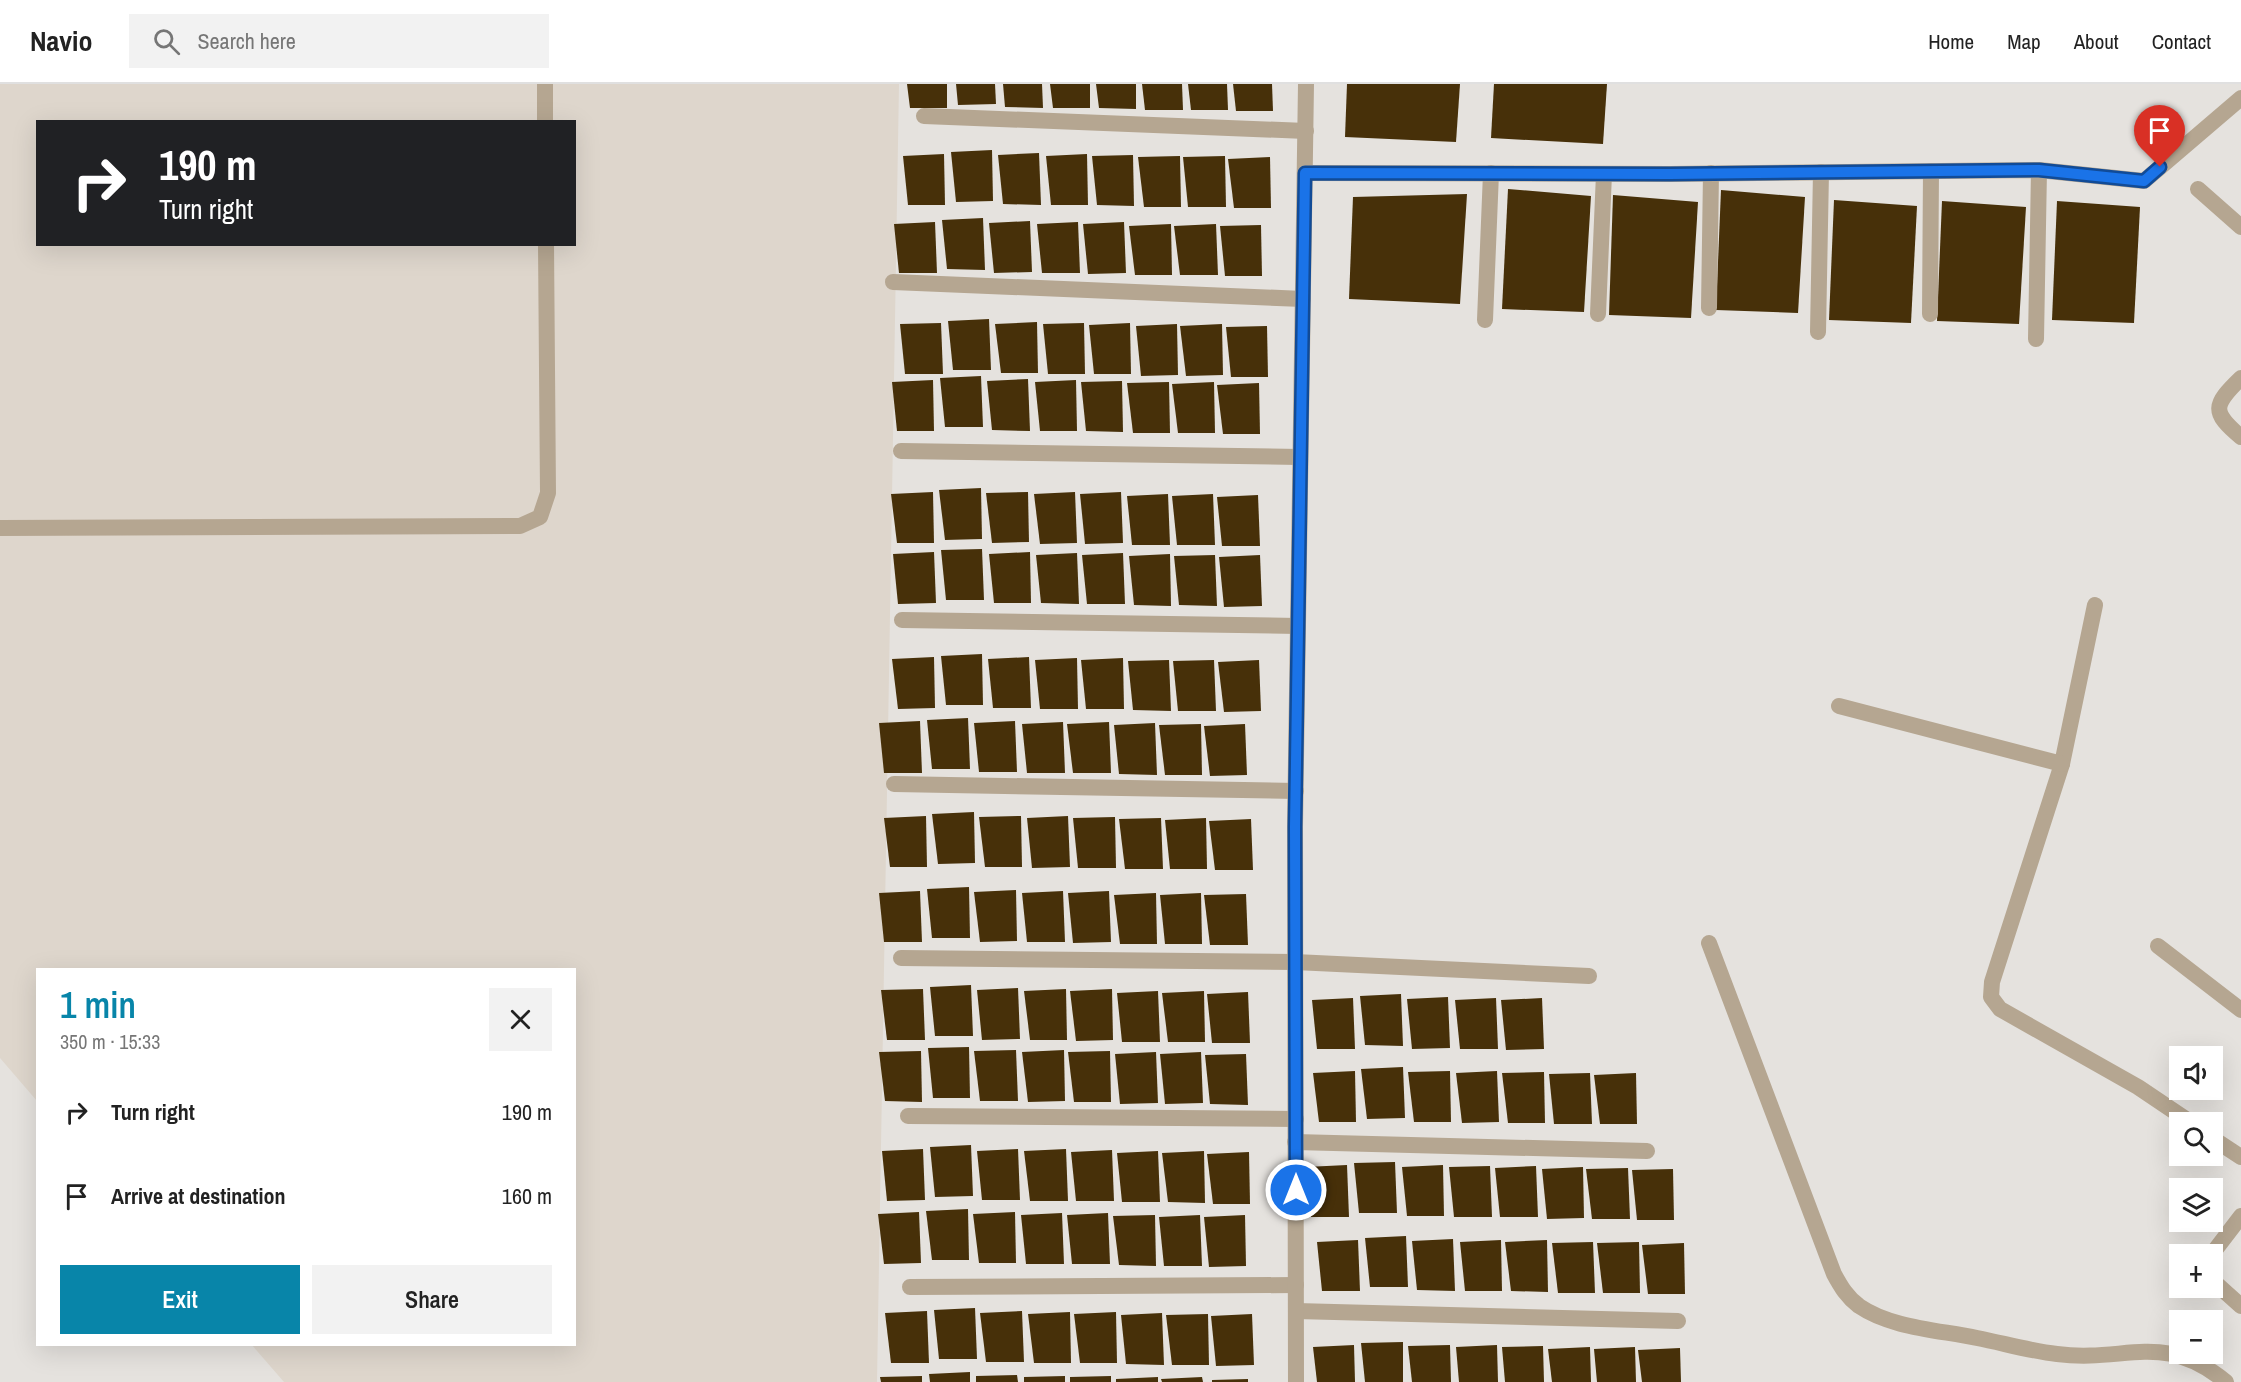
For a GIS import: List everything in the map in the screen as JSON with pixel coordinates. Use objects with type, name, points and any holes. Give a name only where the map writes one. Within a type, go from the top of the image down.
[{"type":"street","points":[[545,84],[545,120]]},
{"type":"street","points":[[1296,1382],[1296,791],[1306,84]]},
{"type":"street","points":[[1305,173],[1604,174],[2039,170],[2144,181],[2241,98]]},
{"type":"street","points":[[924,116],[1306,131]]},
{"type":"street","points":[[2036,339],[2039,170]]},
{"type":"street","points":[[1930,314],[1931,171]]},
{"type":"street","points":[[1818,332],[1821,172]]},
{"type":"street","points":[[1485,320],[1491,173]]},
{"type":"street","points":[[1709,308],[1711,173]]},
{"type":"street","points":[[1598,314],[1604,174]]},
{"type":"street","points":[[2198,189],[2241,227]]},
{"type":"street","points":[[0,528],[520,526],[540,517],[548,493],[546,246]]},
{"type":"street","points":[[893,282],[1304,299]]},
{"type":"street","points":[[2241,378],[2224,394],[2219,413],[2221,420],[2241,437]]},
{"type":"street","points":[[901,451],[1300,457]]},
{"type":"street","points":[[2095,605],[2062,764],[1992,982],[1991,997],[2000,1009],[2138,1087],[2175,1112]]},
{"type":"street","points":[[902,620],[1298,626]]},
{"type":"street","points":[[1839,706],[2062,764]]},
{"type":"street","points":[[894,784],[1296,791]]},
{"type":"street","points":[[1709,943],[1834,1274],[1843,1292],[1859,1306],[1887,1319],[2058,1354],[2156,1350],[2173,1353],[2206,1366],[2226,1382]]},
{"type":"street","points":[[2158,946],[2241,1010]]},
{"type":"street","points":[[901,958],[1295,962],[1589,976]]},
{"type":"street","points":[[908,1116],[1296,1119]]},
{"type":"street","points":[[1296,1142],[1647,1150]]},
{"type":"street","points":[[2223,1145],[2241,1157]]},
{"type":"street","points":[[2220,1244],[2241,1216]]},
{"type":"street","points":[[910,1287],[1296,1285]]},
{"type":"street","points":[[2223,1290],[2241,1306]]},
{"type":"street","points":[[1296,1311],[1678,1321]]},
{"type":"shaded area","points":[[0,84],[899,84],[877,1382],[284,1382],[253,1346],[576,1346],[576,968],[36,968],[36,1100],[0,1058]]},
{"type":"building","points":[[907,84],[947,84],[947,108],[910,108]]},
{"type":"building","points":[[956,84],[995,84],[996,104],[958,105]]},
{"type":"building","points":[[1003,84],[1042,84],[1043,108],[1005,107]]},
{"type":"building","points":[[1050,84],[1090,84],[1090,108],[1053,108]]},
{"type":"building","points":[[1096,84],[1136,84],[1136,109],[1099,108]]},
{"type":"building","points":[[1142,84],[1182,84],[1183,110],[1145,110]]},
{"type":"building","points":[[1188,84],[1227,84],[1228,110],[1191,110]]},
{"type":"building","points":[[1233,84],[1272,84],[1273,111],[1236,111]]},
{"type":"building","points":[[1347,84],[1460,84],[1456,142],[1345,137]]},
{"type":"building","points":[[1494,84],[1607,84],[1603,144],[1491,138]]},
{"type":"building","points":[[992,150],[993,201],[956,202],[951,152]]},
{"type":"building","points":[[1039,153],[1041,205],[1003,204],[998,155]]},
{"type":"building","points":[[944,154],[945,205],[908,205],[903,156]]},
{"type":"building","points":[[1087,154],[1088,205],[1051,205],[1046,156]]},
{"type":"building","points":[[1133,155],[1134,206],[1097,205],[1092,156]]},
{"type":"building","points":[[1180,156],[1181,207],[1144,207],[1138,157]]},
{"type":"building","points":[[1225,156],[1226,207],[1188,207],[1183,157]]},
{"type":"building","points":[[1270,157],[1271,208],[1234,208],[1228,159]]},
{"type":"building","points":[[1508,189],[1591,196],[1584,312],[1502,309]]},
{"type":"building","points":[[1721,190],[1805,197],[1798,313],[1716,310]]},
{"type":"building","points":[[1467,194],[1460,304],[1349,299],[1353,197]]},
{"type":"building","points":[[1613,195],[1698,202],[1691,318],[1609,315]]},
{"type":"building","points":[[1834,200],[1917,206],[1911,323],[1829,320]]},
{"type":"building","points":[[1942,201],[2026,207],[2019,324],[1937,321]]},
{"type":"building","points":[[2057,201],[2140,207],[2134,323],[2052,320]]},
{"type":"building","points":[[983,218],[985,270],[947,269],[942,220]]},
{"type":"building","points":[[1030,221],[1032,272],[994,273],[989,223]]},
{"type":"building","points":[[935,222],[937,273],[899,273],[894,224]]},
{"type":"building","points":[[1078,222],[1080,273],[1042,273],[1037,224]]},
{"type":"building","points":[[1124,222],[1126,273],[1088,274],[1083,224]]},
{"type":"building","points":[[1171,224],[1172,275],[1135,275],[1129,226]]},
{"type":"building","points":[[1216,224],[1218,275],[1180,275],[1174,226]]},
{"type":"building","points":[[1261,225],[1262,276],[1225,276],[1220,226]]},
{"type":"building","points":[[989,319],[991,370],[953,370],[948,321]]},
{"type":"building","points":[[1037,322],[1038,373],[1001,373],[995,324]]},
{"type":"building","points":[[941,323],[943,374],[905,374],[900,324]]},
{"type":"building","points":[[1084,323],[1085,374],[1048,374],[1043,324]]},
{"type":"building","points":[[1130,323],[1131,374],[1094,374],[1089,325]]},
{"type":"building","points":[[1177,324],[1178,375],[1141,376],[1136,326]]},
{"type":"building","points":[[1222,324],[1223,375],[1186,376],[1180,326]]},
{"type":"building","points":[[1267,326],[1268,377],[1231,377],[1226,327]]},
{"type":"building","points":[[981,376],[983,427],[945,427],[940,378]]},
{"type":"building","points":[[1028,379],[1030,431],[992,430],[987,381]]},
{"type":"building","points":[[933,380],[934,431],[897,431],[892,382]]},
{"type":"building","points":[[1076,380],[1077,431],[1040,431],[1035,382]]},
{"type":"building","points":[[1122,381],[1123,432],[1086,431],[1081,382]]},
{"type":"building","points":[[1169,382],[1170,433],[1133,433],[1127,383]]},
{"type":"building","points":[[1214,382],[1215,433],[1178,433],[1172,384]]},
{"type":"building","points":[[1259,383],[1260,434],[1223,434],[1217,385]]},
{"type":"building","points":[[981,488],[982,539],[945,540],[939,490]]},
{"type":"building","points":[[933,492],[934,543],[897,543],[891,494]]},
{"type":"building","points":[[1028,492],[1029,542],[992,543],[986,493]]},
{"type":"building","points":[[1075,492],[1077,543],[1040,544],[1034,494]]},
{"type":"building","points":[[1121,492],[1123,543],[1085,544],[1080,494]]},
{"type":"building","points":[[1168,494],[1170,545],[1132,545],[1127,496]]},
{"type":"building","points":[[1213,494],[1215,545],[1177,545],[1172,496]]},
{"type":"building","points":[[1258,495],[1260,546],[1222,546],[1217,497]]},
{"type":"building","points":[[982,549],[984,600],[946,600],[941,550]]},
{"type":"building","points":[[934,552],[936,603],[898,604],[893,554]]},
{"type":"building","points":[[1030,552],[1031,603],[994,603],[989,554]]},
{"type":"building","points":[[1077,553],[1079,604],[1041,603],[1036,555]]},
{"type":"building","points":[[1123,553],[1125,604],[1087,604],[1082,555]]},
{"type":"building","points":[[1170,554],[1171,606],[1134,605],[1129,556]]},
{"type":"building","points":[[1215,555],[1217,606],[1179,605],[1174,556]]},
{"type":"building","points":[[1260,555],[1262,606],[1224,607],[1219,557]]},
{"type":"building","points":[[982,654],[983,705],[946,705],[941,656]]},
{"type":"building","points":[[934,657],[935,708],[898,709],[892,659]]},
{"type":"building","points":[[1029,657],[1031,708],[993,708],[988,659]]},
{"type":"building","points":[[1077,658],[1078,709],[1040,709],[1035,660]]},
{"type":"building","points":[[1123,658],[1124,709],[1086,709],[1081,660]]},
{"type":"building","points":[[1169,660],[1171,711],[1133,710],[1128,661]]},
{"type":"building","points":[[1214,660],[1216,711],[1178,711],[1173,661]]},
{"type":"building","points":[[1259,660],[1261,711],[1224,712],[1218,662]]},
{"type":"building","points":[[968,718],[970,769],[932,769],[927,720]]},
{"type":"building","points":[[920,721],[922,773],[884,773],[879,723]]},
{"type":"building","points":[[1015,721],[1017,772],[979,772],[974,723]]},
{"type":"building","points":[[1063,722],[1065,773],[1027,773],[1022,724]]},
{"type":"building","points":[[1109,722],[1111,773],[1073,773],[1067,724]]},
{"type":"building","points":[[1155,723],[1157,775],[1119,774],[1114,725]]},
{"type":"building","points":[[1201,724],[1202,775],[1165,775],[1159,725]]},
{"type":"building","points":[[1245,724],[1247,775],[1210,776],[1204,726]]},
{"type":"building","points":[[974,812],[975,863],[938,864],[932,814]]},
{"type":"building","points":[[926,816],[927,867],[890,867],[884,818]]},
{"type":"building","points":[[1021,816],[1022,867],[985,867],[979,817]]},
{"type":"building","points":[[1068,816],[1070,867],[1032,868],[1027,818]]},
{"type":"building","points":[[1115,817],[1116,868],[1078,868],[1073,818]]},
{"type":"building","points":[[1161,818],[1163,869],[1125,869],[1119,819]]},
{"type":"building","points":[[1206,818],[1207,869],[1170,869],[1165,820]]},
{"type":"building","points":[[1251,819],[1253,870],[1215,870],[1209,821]]},
{"type":"building","points":[[969,887],[970,938],[932,938],[927,889]]},
{"type":"building","points":[[1016,890],[1017,941],[980,942],[974,892]]},
{"type":"building","points":[[920,891],[922,942],[884,942],[879,893]]},
{"type":"building","points":[[1063,891],[1065,942],[1027,942],[1022,893]]},
{"type":"building","points":[[1109,891],[1111,942],[1073,943],[1068,893]]},
{"type":"building","points":[[1156,893],[1157,944],[1120,944],[1114,895]]},
{"type":"building","points":[[1201,893],[1202,944],[1165,944],[1160,895]]},
{"type":"building","points":[[1246,894],[1248,945],[1210,945],[1204,895]]},
{"type":"building","points":[[971,985],[973,1036],[935,1036],[930,987]]},
{"type":"building","points":[[1018,988],[1020,1039],[982,1040],[977,990]]},
{"type":"building","points":[[923,989],[925,1040],[887,1040],[881,990]]},
{"type":"building","points":[[1066,989],[1067,1040],[1030,1040],[1024,991]]},
{"type":"building","points":[[1112,989],[1113,1040],[1076,1041],[1070,991]]},
{"type":"building","points":[[1158,991],[1160,1042],[1122,1042],[1117,993]]},
{"type":"building","points":[[1204,991],[1205,1042],[1168,1042],[1162,993]]},
{"type":"building","points":[[1248,992],[1250,1043],[1212,1043],[1207,994]]},
{"type":"building","points":[[1401,994],[1403,1046],[1365,1045],[1360,996]]},
{"type":"building","points":[[1448,997],[1450,1048],[1412,1049],[1407,999]]},
{"type":"building","points":[[1353,998],[1355,1049],[1317,1049],[1312,1000]]},
{"type":"building","points":[[1496,998],[1498,1049],[1460,1049],[1455,1000]]},
{"type":"building","points":[[1542,998],[1544,1049],[1506,1050],[1501,1000]]},
{"type":"building","points":[[969,1047],[970,1098],[933,1098],[928,1048]]},
{"type":"building","points":[[1016,1050],[1018,1101],[980,1101],[974,1051]]},
{"type":"building","points":[[1064,1050],[1065,1101],[1028,1102],[1022,1052]]},
{"type":"building","points":[[921,1051],[922,1102],[885,1101],[879,1052]]},
{"type":"building","points":[[1110,1051],[1111,1102],[1074,1102],[1068,1052]]},
{"type":"building","points":[[1156,1052],[1158,1103],[1120,1104],[1115,1054]]},
{"type":"building","points":[[1201,1052],[1203,1103],[1165,1104],[1160,1054]]},
{"type":"building","points":[[1246,1054],[1248,1105],[1210,1104],[1205,1055]]},
{"type":"building","points":[[1403,1067],[1405,1118],[1367,1119],[1361,1069]]},
{"type":"building","points":[[1355,1071],[1356,1122],[1319,1122],[1313,1073]]},
{"type":"building","points":[[1450,1071],[1451,1122],[1414,1122],[1408,1072]]},
{"type":"building","points":[[1497,1071],[1499,1122],[1462,1123],[1456,1073]]},
{"type":"building","points":[[1544,1072],[1545,1123],[1508,1123],[1502,1073]]},
{"type":"building","points":[[1590,1073],[1592,1124],[1554,1124],[1549,1074]]},
{"type":"building","points":[[1636,1073],[1637,1124],[1600,1124],[1594,1075]]},
{"type":"building","points":[[971,1145],[973,1196],[935,1197],[930,1147]]},
{"type":"building","points":[[923,1149],[925,1200],[887,1201],[882,1151]]},
{"type":"building","points":[[1018,1149],[1020,1200],[982,1200],[977,1151]]},
{"type":"building","points":[[1066,1149],[1068,1201],[1030,1201],[1024,1151]]},
{"type":"building","points":[[1112,1150],[1114,1201],[1076,1201],[1071,1152]]},
{"type":"building","points":[[1158,1151],[1160,1202],[1122,1202],[1117,1153]]},
{"type":"building","points":[[1204,1151],[1205,1203],[1168,1202],[1162,1153]]},
{"type":"building","points":[[1249,1152],[1250,1204],[1213,1204],[1207,1154]]},
{"type":"building","points":[[1395,1162],[1397,1213],[1359,1213],[1354,1163]]},
{"type":"building","points":[[1347,1165],[1349,1217],[1311,1217],[1306,1167]]},
{"type":"building","points":[[1443,1165],[1444,1216],[1407,1216],[1402,1167]]},
{"type":"building","points":[[1490,1166],[1492,1217],[1454,1217],[1449,1167]]},
{"type":"building","points":[[1536,1166],[1538,1217],[1500,1217],[1495,1168]]},
{"type":"building","points":[[1583,1167],[1584,1218],[1547,1219],[1542,1169]]},
{"type":"building","points":[[1628,1168],[1630,1219],[1592,1219],[1586,1169]]},
{"type":"building","points":[[1673,1169],[1674,1220],[1637,1220],[1632,1170]]},
{"type":"building","points":[[968,1209],[969,1260],[932,1260],[926,1211]]},
{"type":"building","points":[[919,1212],[921,1263],[884,1264],[878,1214]]},
{"type":"building","points":[[1015,1212],[1016,1263],[979,1263],[973,1214]]},
{"type":"building","points":[[1062,1213],[1064,1264],[1026,1264],[1021,1215]]},
{"type":"building","points":[[1108,1213],[1110,1264],[1072,1264],[1067,1215]]},
{"type":"building","points":[[1155,1215],[1156,1266],[1119,1265],[1113,1216]]},
{"type":"building","points":[[1200,1215],[1202,1266],[1164,1266],[1159,1217]]},
{"type":"building","points":[[1245,1215],[1246,1266],[1209,1267],[1204,1217]]},
{"type":"building","points":[[1406,1236],[1408,1287],[1370,1287],[1365,1238]]},
{"type":"building","points":[[1453,1239],[1455,1291],[1417,1290],[1412,1241]]},
{"type":"building","points":[[1358,1240],[1360,1291],[1322,1291],[1317,1242]]},
{"type":"building","points":[[1501,1240],[1502,1291],[1465,1291],[1460,1242]]},
{"type":"building","points":[[1547,1240],[1548,1292],[1511,1291],[1505,1242]]},
{"type":"building","points":[[1593,1242],[1595,1293],[1558,1293],[1552,1243]]},
{"type":"building","points":[[1639,1242],[1640,1293],[1603,1293],[1597,1243]]},
{"type":"building","points":[[1684,1243],[1685,1294],[1648,1294],[1642,1245]]},
{"type":"building","points":[[975,1308],[977,1359],[939,1359],[934,1310]]},
{"type":"building","points":[[927,1311],[929,1363],[891,1363],[885,1313]]},
{"type":"building","points":[[1022,1311],[1024,1362],[986,1362],[980,1313]]},
{"type":"building","points":[[1070,1312],[1071,1363],[1034,1363],[1028,1314]]},
{"type":"building","points":[[1116,1312],[1117,1363],[1080,1363],[1074,1314]]},
{"type":"building","points":[[1162,1313],[1164,1365],[1126,1364],[1121,1315]]},
{"type":"building","points":[[1208,1314],[1209,1365],[1172,1365],[1166,1315]]},
{"type":"building","points":[[1252,1314],[1254,1365],[1216,1366],[1211,1316]]},
{"type":"building","points":[[1403,1342],[1403,1382],[1365,1382],[1361,1343]]},
{"type":"building","points":[[1354,1345],[1355,1382],[1317,1382],[1313,1347]]},
{"type":"building","points":[[1450,1345],[1451,1382],[1412,1382],[1408,1346]]},
{"type":"building","points":[[1497,1345],[1498,1382],[1459,1382],[1456,1347]]},
{"type":"building","points":[[1543,1346],[1544,1382],[1505,1382],[1502,1347]]},
{"type":"building","points":[[1590,1347],[1591,1382],[1552,1382],[1548,1349]]},
{"type":"building","points":[[1635,1347],[1636,1382],[1597,1382],[1594,1349]]},
{"type":"building","points":[[1680,1348],[1681,1382],[1642,1382],[1638,1350]]},
{"type":"building","points":[[970,1372],[970,1382],[930,1382],[929,1374]]},
{"type":"building","points":[[1017,1375],[1018,1382],[976,1382],[976,1376]]},
{"type":"building","points":[[922,1376],[922,1382],[881,1382],[880,1377]]},
{"type":"building","points":[[1065,1376],[1065,1382],[1024,1382],[1024,1377]]},
{"type":"building","points":[[1111,1376],[1111,1382],[1070,1382],[1070,1377]]},
{"type":"building","points":[[1158,1377],[1158,1382],[1116,1382],[1116,1379]]},
{"type":"building","points":[[1202,1377],[1203,1382],[1162,1382],[1161,1379]]},
{"type":"building","points":[[1248,1379],[1248,1382],[1212,1382],[1212,1380]]},
{"type":"route","points":[[1296,1190],[1295,827],[1305,173],[1670,174],[2039,170],[2144,181],[2160,167]]}]
